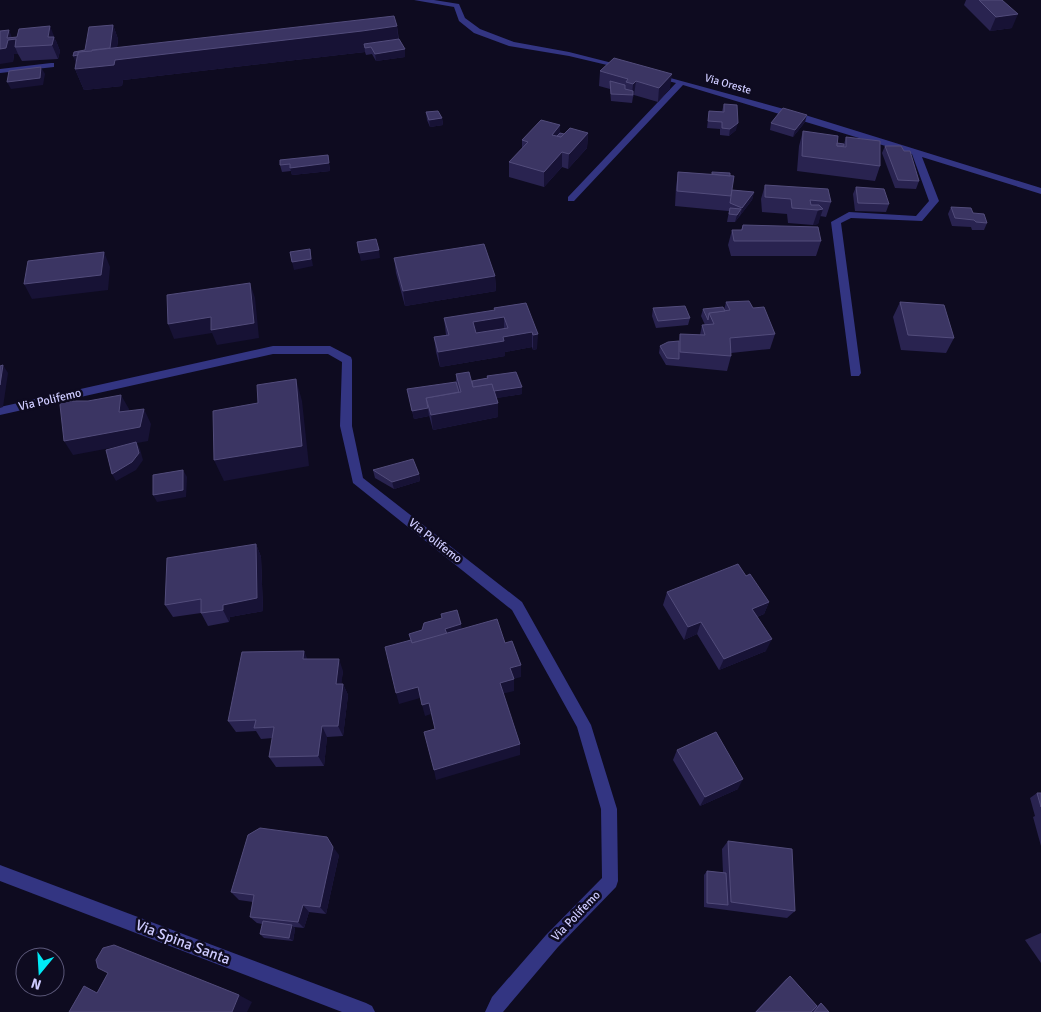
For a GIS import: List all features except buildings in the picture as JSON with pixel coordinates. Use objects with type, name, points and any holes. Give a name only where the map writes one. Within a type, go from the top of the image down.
[{"type":"street","points":[[418,0],[458,5],[462,19],[477,31],[512,44],[569,54],[636,70]]},
{"type":"street","points":[[0,71],[51,65]]},
{"type":"street","name":"Via Oreste","points":[[645,72],[799,116],[1041,191]]},
{"type":"street","points":[[571,199],[681,82]]},
{"type":"street","points":[[855,373],[836,222],[849,215],[919,219],[934,201],[916,153]]},
{"type":"street","name":"Via Polifemo","points":[[0,411],[273,350],[330,350],[347,360],[346,426],[357,480],[517,606],[584,724],[609,809],[610,881],[552,941],[498,1003],[494,1012]]},
{"type":"street","name":"Via Spina Santa","points":[[0,873],[366,1012]]}]
